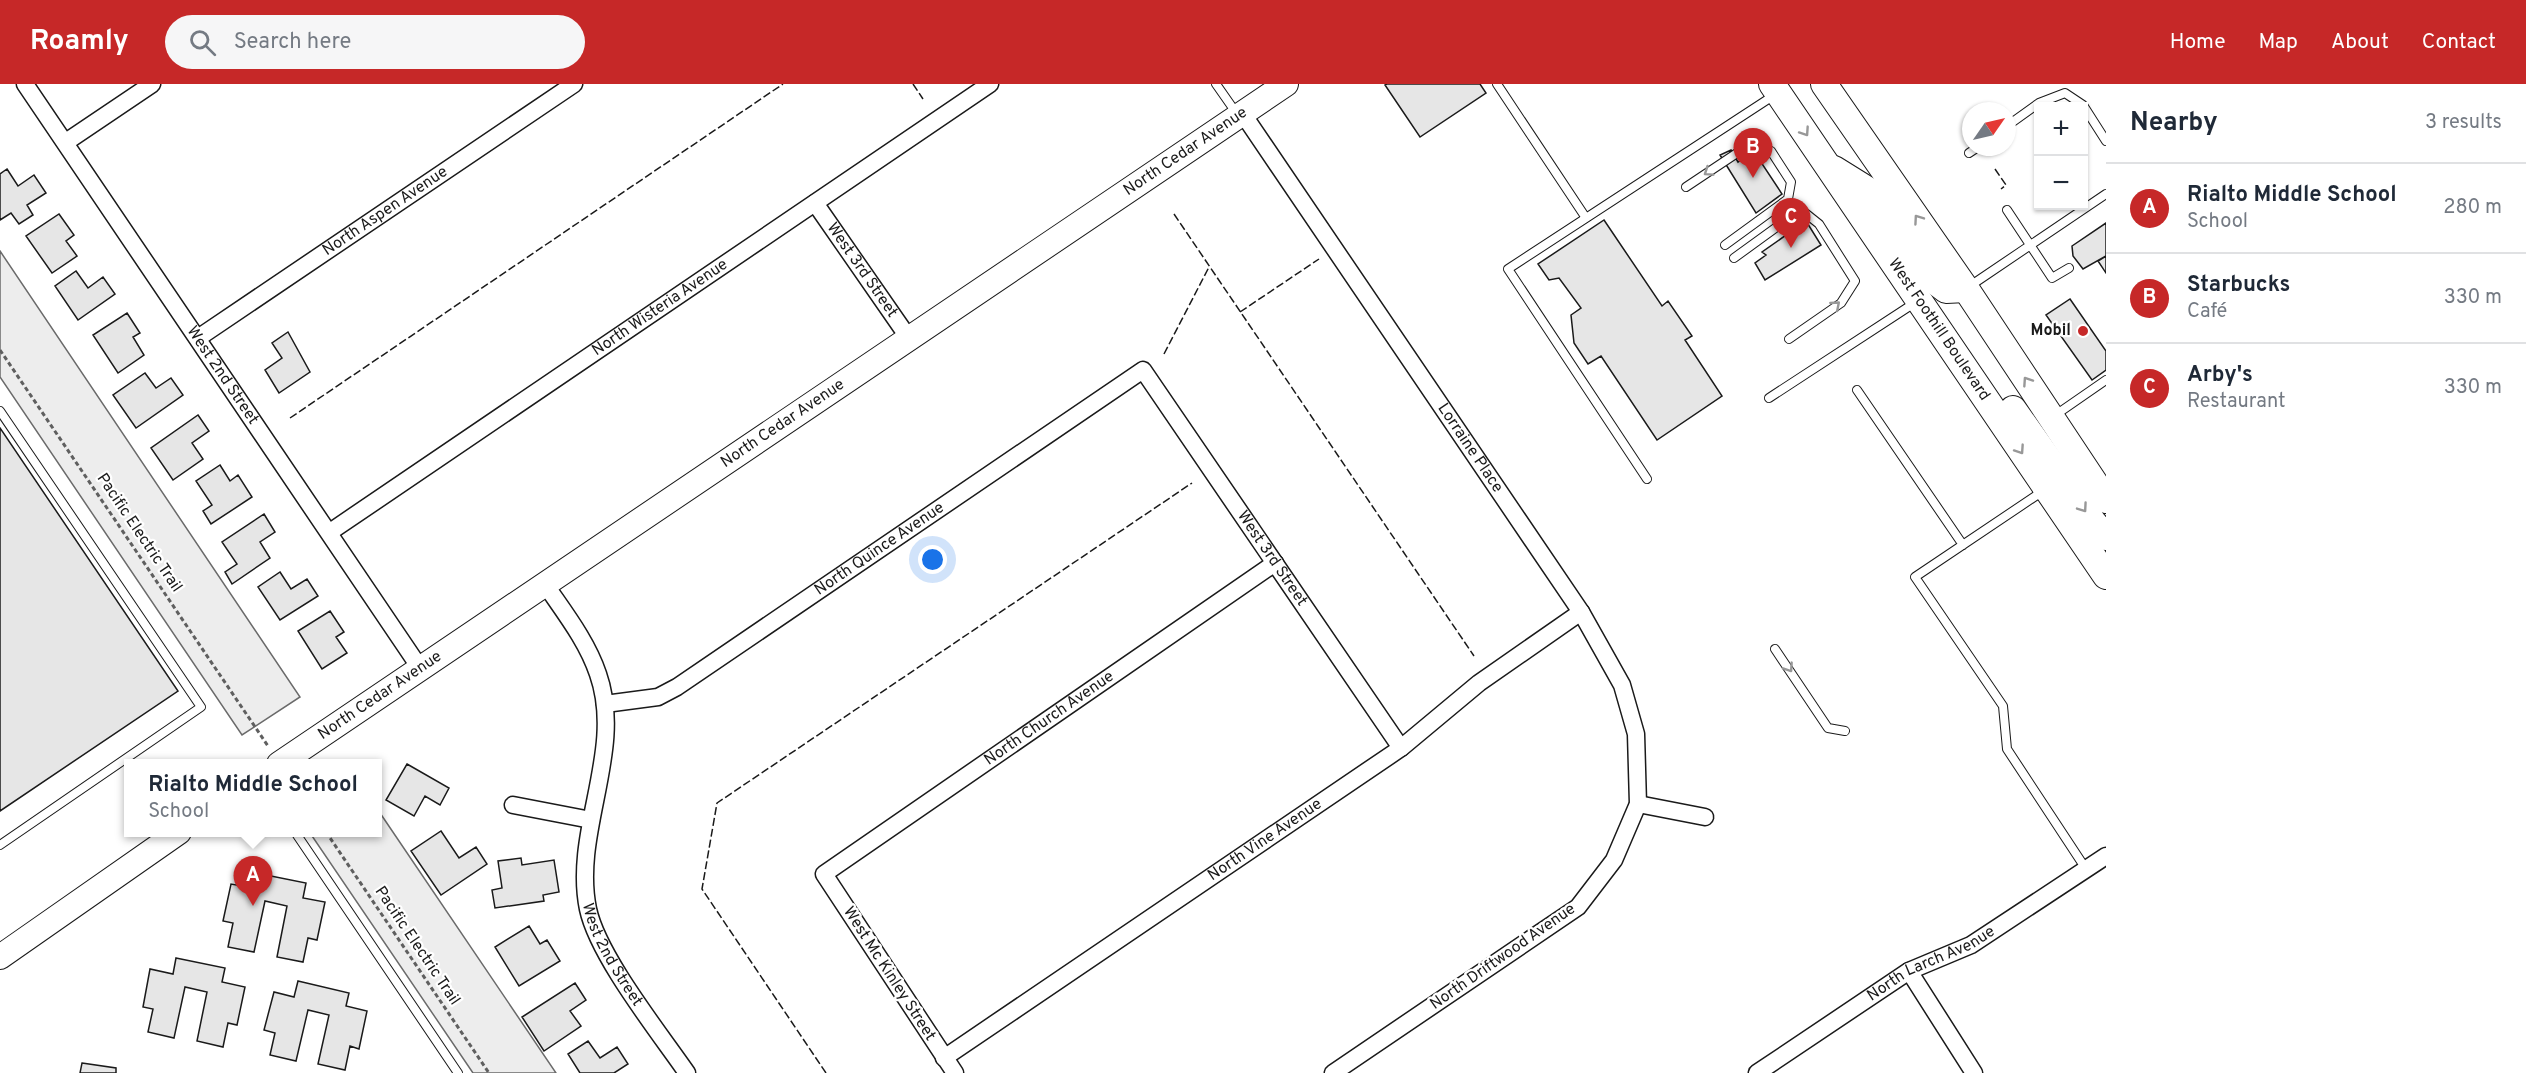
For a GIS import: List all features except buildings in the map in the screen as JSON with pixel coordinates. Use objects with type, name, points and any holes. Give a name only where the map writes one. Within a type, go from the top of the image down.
[{"type":"main road","name":"North Cedar Avenue","points":[[286,759],[908,337],[1286,84]]},
{"type":"main road","points":[[1824,84],[1966,289],[2106,500]]},
{"type":"main road","name":"West Foothill Boulevard","points":[[1775,88],[2106,576]]},
{"type":"main road","points":[[1827,164],[1871,192],[1929,277],[1946,290],[1966,289]]},
{"type":"main road","points":[[1978,387],[2009,403],[2106,537]]},
{"type":"main road","points":[[0,957],[172,837]]},
{"type":"street","name":"West 2nd Street","points":[[26,84],[420,668]]},
{"type":"street","points":[[66,142],[152,84]]},
{"type":"street","name":"North Aspen Avenue","points":[[198,338],[574,84]]},
{"type":"street","name":"North Wisteria Avenue","points":[[330,532],[990,84]]},
{"type":"street","name":"Lorraine Place","points":[[1241,115],[1581,612],[1622,685],[1636,734],[1638,804]]},
{"type":"street","name":"West 3rd Street","points":[[815,203],[908,337]]},
{"type":"street","name":"West 3rd Street","points":[[1143,370],[1401,748]]},
{"type":"street","name":"North Quince Avenue","points":[[605,704],[658,697],[677,687],[1143,370]]},
{"type":"street","name":"North Church Avenue","points":[[824,874],[1275,563]]},
{"type":"street","name":"West 2nd Street","points":[[545,584],[587,648],[598,675],[605,704],[605,743],[585,862],[588,909],[609,957],[687,1073]]},
{"type":"street","name":"North Vine Avenue","points":[[944,1058],[1401,748],[1479,683],[1581,612]]},
{"type":"street","points":[[1638,804],[1705,817]]},
{"type":"street","name":"North Driftwood Avenue","points":[[1333,1073],[1578,907],[1614,860],[1638,804]]},
{"type":"street","points":[[513,806],[591,820]]},
{"type":"street","name":"North Larch Avenue","points":[[1758,1073],[1909,970],[1971,945],[2106,856]]},
{"type":"street","name":"West Mc Kinley Street","points":[[824,874],[954,1073]]},
{"type":"street","points":[[1909,970],[1974,1073]]},
{"type":"lane","points":[[1216,84],[1241,115]]},
{"type":"lane","points":[[1497,84],[1586,218]]},
{"type":"lane","points":[[1647,479],[1508,269],[1775,88]]},
{"type":"lane","points":[[2016,120],[2039,103],[2065,93],[2083,105],[2106,141]]},
{"type":"lane","points":[[1686,187],[1752,143],[1770,151],[1791,182],[1788,199],[1725,245]]},
{"type":"lane","points":[[1966,289],[2106,194]]},
{"type":"lane","points":[[2007,210],[2052,278],[2069,268]]},
{"type":"lane","points":[[1734,258],[1785,221],[1804,212],[1818,224],[1855,281],[1841,303],[1789,339]]},
{"type":"lane","points":[[1769,398],[1919,300]]},
{"type":"lane","points":[[2052,417],[2106,380]]},
{"type":"lane","points":[[1857,390],[1963,545]]},
{"type":"lane","points":[[0,411],[201,707],[125,759]]},
{"type":"lane","points":[[2046,489],[1916,577],[2003,706],[2007,749],[2086,869]]},
{"type":"lane","points":[[1776,649],[1828,728],[1845,731]]},
{"type":"lane","points":[[0,845],[124,760]]},
{"type":"lane","points":[[298,837],[458,1073]]},
{"type":"path","name":"Pacific Electric Trail","points":[[0,350],[258,730]]},
{"type":"path","name":"Pacific Electric Trail","points":[[329,837],[489,1073]]},
{"type":"shaded area","points":[[0,251],[300,697],[242,735],[0,377]]},
{"type":"shaded area","points":[[382,816],[556,1073],[473,1073],[313,837],[382,837]]},
{"type":"fence","points":[[290,418],[783,84]]},
{"type":"fence","points":[[913,84],[923,99]]},
{"type":"fence","points":[[1995,169],[2006,185],[2001,189]]},
{"type":"fence","points":[[1174,214],[1474,656]]},
{"type":"fence","points":[[1240,312],[1319,259]]},
{"type":"fence","points":[[1164,354],[1209,267]]},
{"type":"fence","points":[[826,1073],[702,889],[717,803],[1192,483]]},
{"type":"place","name":"Starbucks","points":[[1753,178]]},
{"type":"place","name":"Arby's","points":[[1791,248]]},
{"type":"place","name":"Mobil","points":[[2083,331]]},
{"type":"place","name":"Rialto Middle School","points":[[253,906]]}]
